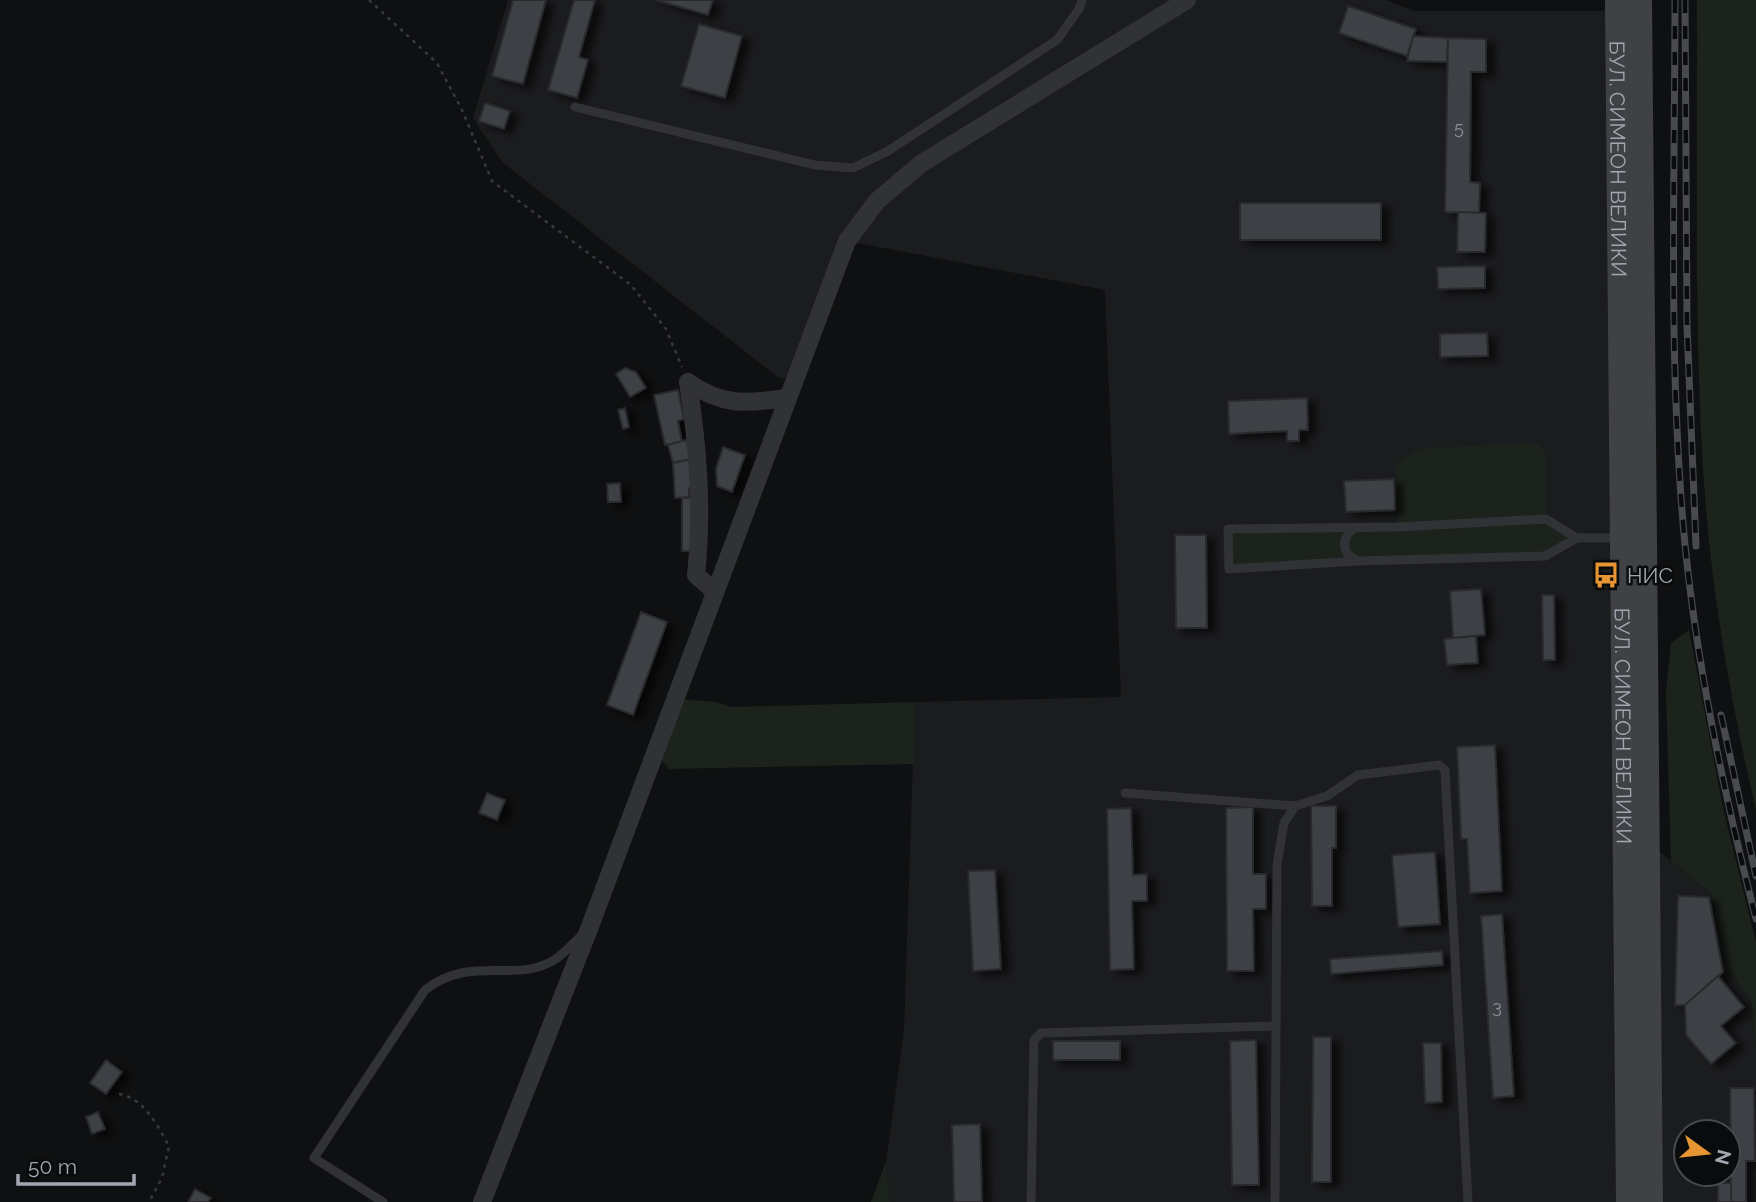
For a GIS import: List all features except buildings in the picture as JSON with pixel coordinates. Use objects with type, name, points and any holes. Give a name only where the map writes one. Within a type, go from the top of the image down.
[{"type":"main road","name":"БУЛ. СИМЕОН ВЕЛИКИ","points":[[1617,0],[1651,1202]]},
{"type":"main road","name":"БУЛ. СИМЕОН ВЕЛИКИ","points":[[1628,1202],[1632,538],[1640,0]]},
{"type":"street","points":[[482,1202],[589,929],[847,241],[877,201],[922,163],[1187,0]]},
{"type":"street","points":[[688,382],[707,396],[724,400],[751,403],[786,398]]},
{"type":"street","points":[[688,382],[698,449],[701,532],[696,575],[714,591]]},
{"type":"lane","points":[[575,107],[815,165],[853,168],[888,151],[1057,40],[1079,9],[1082,0]]},
{"type":"lane","points":[[1577,538],[1546,519],[1228,529],[1228,569],[1358,561],[1545,556],[1577,538],[1632,538]]},
{"type":"lane","points":[[1357,527],[1349,532],[1344,544],[1349,556],[1358,561]]},
{"type":"lane","points":[[1125,793],[1295,806],[1327,796],[1358,775],[1439,765],[1445,770],[1468,1202]]},
{"type":"lane","points":[[1275,1202],[1277,864],[1284,823],[1295,806]]},
{"type":"lane","points":[[383,1202],[314,1158],[425,990],[440,978],[464,971],[532,968],[553,960],[589,929]]},
{"type":"lane","points":[[1031,1202],[1034,1041],[1041,1033],[1275,1026]]},
{"type":"path","points":[[369,0],[437,63],[462,110],[492,181],[631,285],[666,329],[688,382]]},
{"type":"path","points":[[119,1094],[131,1096],[152,1117],[169,1146],[162,1178],[149,1202]]},
{"type":"shaded area","points":[[508,0],[1386,0],[1414,11],[1617,11],[1624,823],[1711,893],[1727,967],[1751,1002],[1756,1048],[1756,1202],[890,1202],[886,1162],[904,1030],[915,702],[1121,697],[1105,290],[847,241],[793,379],[779,378],[502,162],[473,118]]},
{"type":"shaded area","points":[[1697,0],[1756,0],[1756,810],[1724,654],[1705,497],[1697,311]]},
{"type":"shaded area","points":[[1530,442],[1540,446],[1545,454],[1546,519],[1577,538],[1545,556],[1229,569],[1228,529],[1398,526],[1396,463],[1419,449]]},
{"type":"shaded area","points":[[1689,630],[1723,808],[1756,942],[1756,1048],[1751,1002],[1727,967],[1711,893],[1671,861],[1666,692],[1671,643]]},
{"type":"shaded area","points":[[675,699],[717,702],[731,707],[915,702],[914,764],[669,769],[656,753]]},
{"type":"shaded area","points":[[886,1162],[890,1202],[871,1202]]},
{"type":"railway","points":[[1675,0],[1674,334],[1684,534],[1712,728],[1756,919]]},
{"type":"railway","points":[[1685,0],[1687,326],[1696,546]]},
{"type":"railway","points":[[1721,715],[1756,876]]},
{"type":"place","name":"НИС","points":[[1606,575]]}]
